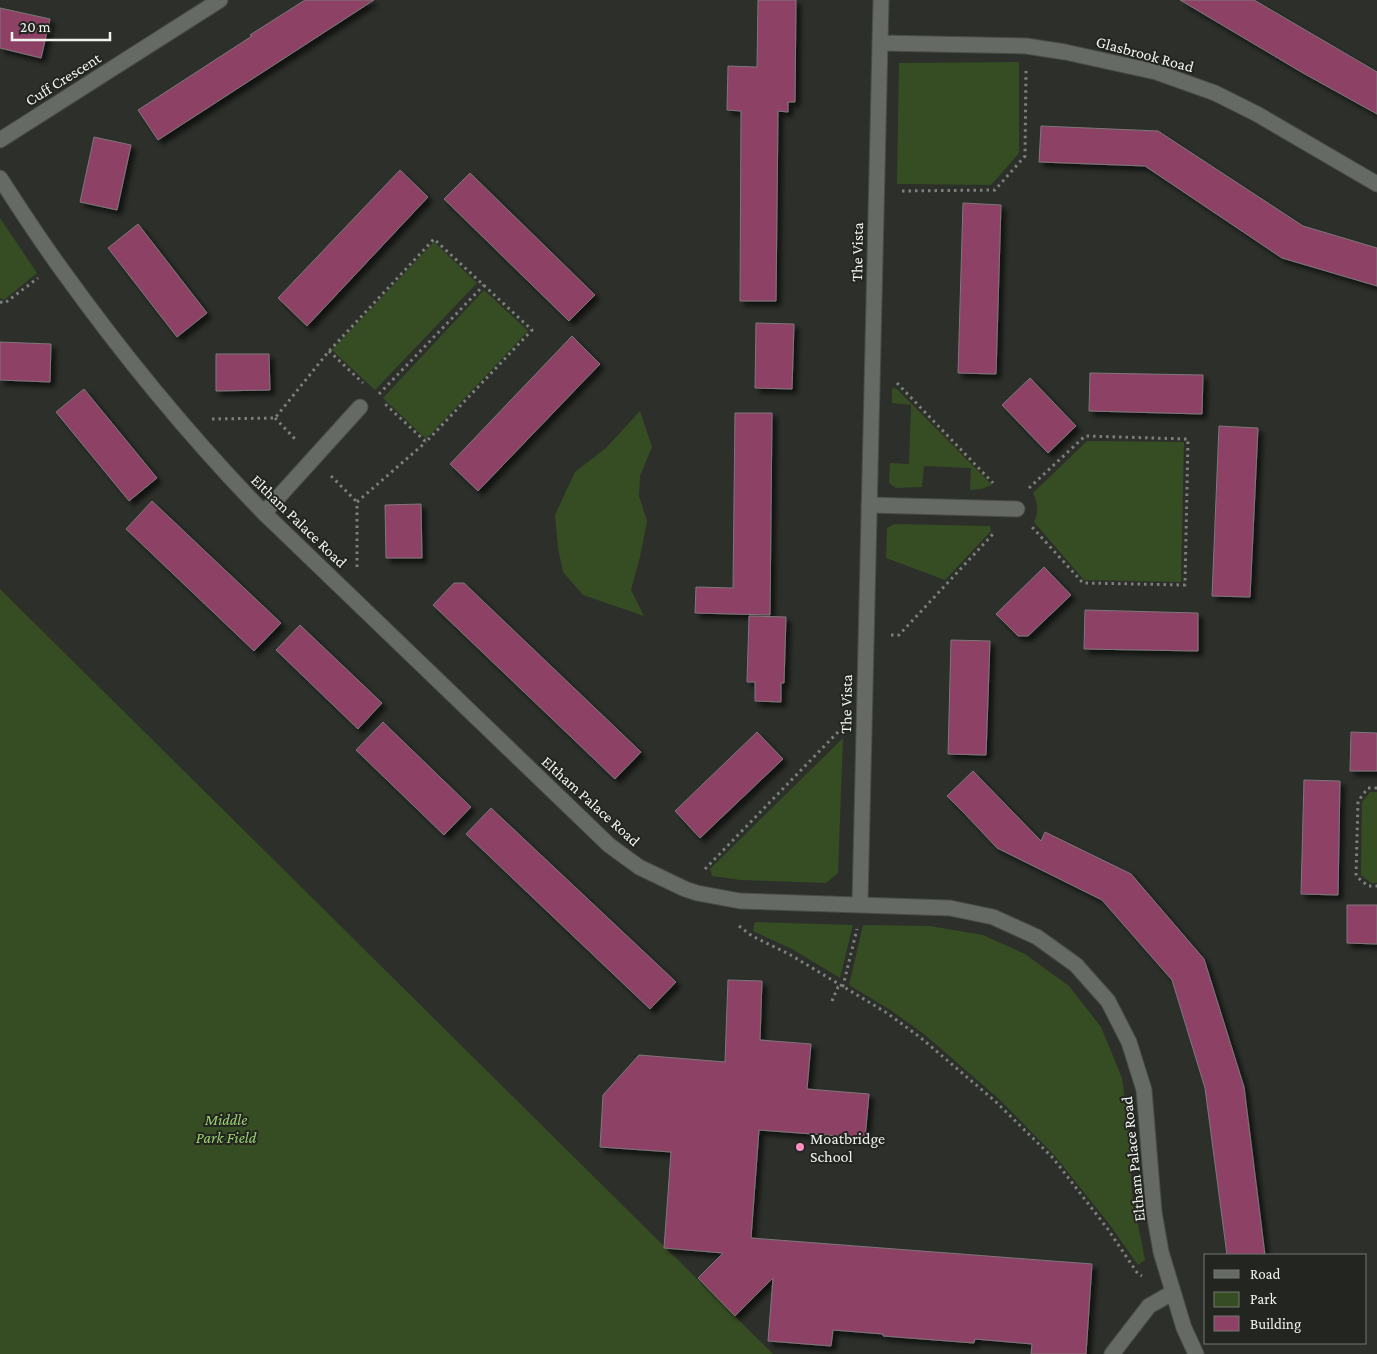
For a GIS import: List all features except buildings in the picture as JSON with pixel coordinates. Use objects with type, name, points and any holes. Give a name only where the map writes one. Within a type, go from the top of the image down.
[{"type":"street","name":"Cuff Crescent","points":[[0,140],[220,0]]},
{"type":"street","name":"The Vista","points":[[860,904],[881,0]]},
{"type":"street","name":"Glasbrook Road","points":[[880,43],[1026,46],[1064,52],[1156,72],[1216,93],[1257,114],[1377,184]]},
{"type":"street","name":"Eltham Palace Road","points":[[0,178],[61,270],[118,344],[229,477],[608,845],[639,866],[685,889],[740,901],[950,908],[994,917],[1037,937],[1076,965],[1108,1001],[1129,1042],[1144,1090],[1154,1212],[1161,1252],[1172,1294],[1196,1354]]},
{"type":"street","points":[[264,513],[360,407]]},
{"type":"street","points":[[869,505],[1017,509]]},
{"type":"street","points":[[1112,1354],[1149,1306],[1172,1294]]},
{"type":"path","points":[[876,192],[995,190],[1025,156],[1026,46]]},
{"type":"path","points":[[180,419],[275,418],[329,350],[434,239],[532,330],[426,442],[357,502],[358,602]]},
{"type":"path","points":[[0,302],[5,303],[43,274],[61,270]]},
{"type":"path","points":[[426,442],[377,396],[484,285]]},
{"type":"path","points":[[329,350],[370,390]]},
{"type":"path","points":[[866,634],[899,636],[1017,509],[1031,485],[1085,436],[1188,439],[1185,585],[1083,583],[1017,509],[894,380]]},
{"type":"path","points":[[685,889],[864,706]]},
{"type":"path","points":[[1377,788],[1368,788],[1358,801],[1356,876],[1368,886],[1377,886]]},
{"type":"path","points":[[843,986],[858,926],[860,904]]},
{"type":"path","points":[[736,924],[752,936],[789,954],[887,1013],[921,1038],[995,1101],[1052,1158],[1107,1228],[1138,1274],[1172,1294]]},
{"type":"path","points":[[832,1001],[838,987],[843,986]]},
{"type":"green space","points":[[1019,62],[1019,153],[991,185],[897,184],[899,63]]},
{"type":"green space","points":[[0,218],[37,273],[4,300],[0,298]]},
{"type":"green space","points":[[434,242],[477,283],[375,390],[332,350]]},
{"type":"green space","points":[[484,290],[528,331],[426,439],[383,398]]},
{"type":"green space","points":[[892,388],[897,389],[992,485],[970,490],[971,468],[924,466],[922,487],[896,488],[889,483],[890,463],[909,464],[911,405],[892,403]]},
{"type":"green space","points":[[640,411],[652,447],[640,476],[639,496],[647,521],[631,590],[644,616],[583,595],[563,572],[558,548],[555,515],[575,472],[606,448]]},
{"type":"green space","points":[[1087,441],[1184,442],[1181,582],[1084,580],[1034,522],[1037,508],[1033,493]]},
{"type":"green space","points":[[894,524],[990,526],[991,531],[945,580],[886,558],[887,528]]},
{"type":"green space","name":"Middle Park Field","points":[[0,589],[773,1354],[0,1354]]},
{"type":"green space","points":[[843,738],[838,873],[826,883],[741,880],[712,876],[710,869]]},
{"type":"green space","points":[[1370,792],[1377,792],[1377,883],[1371,883],[1361,875],[1362,802]]},
{"type":"green space","points":[[755,922],[853,925],[840,978],[792,949],[753,931]]},
{"type":"green space","points":[[863,925],[930,926],[983,935],[1025,954],[1069,986],[1101,1027],[1122,1078],[1129,1131],[1132,1194],[1145,1260],[1138,1265],[1110,1225],[1055,1156],[999,1099],[924,1034],[889,1009],[849,985]]},
{"type":"place","name":"Moatbridge School","points":[[800,1147]]}]
